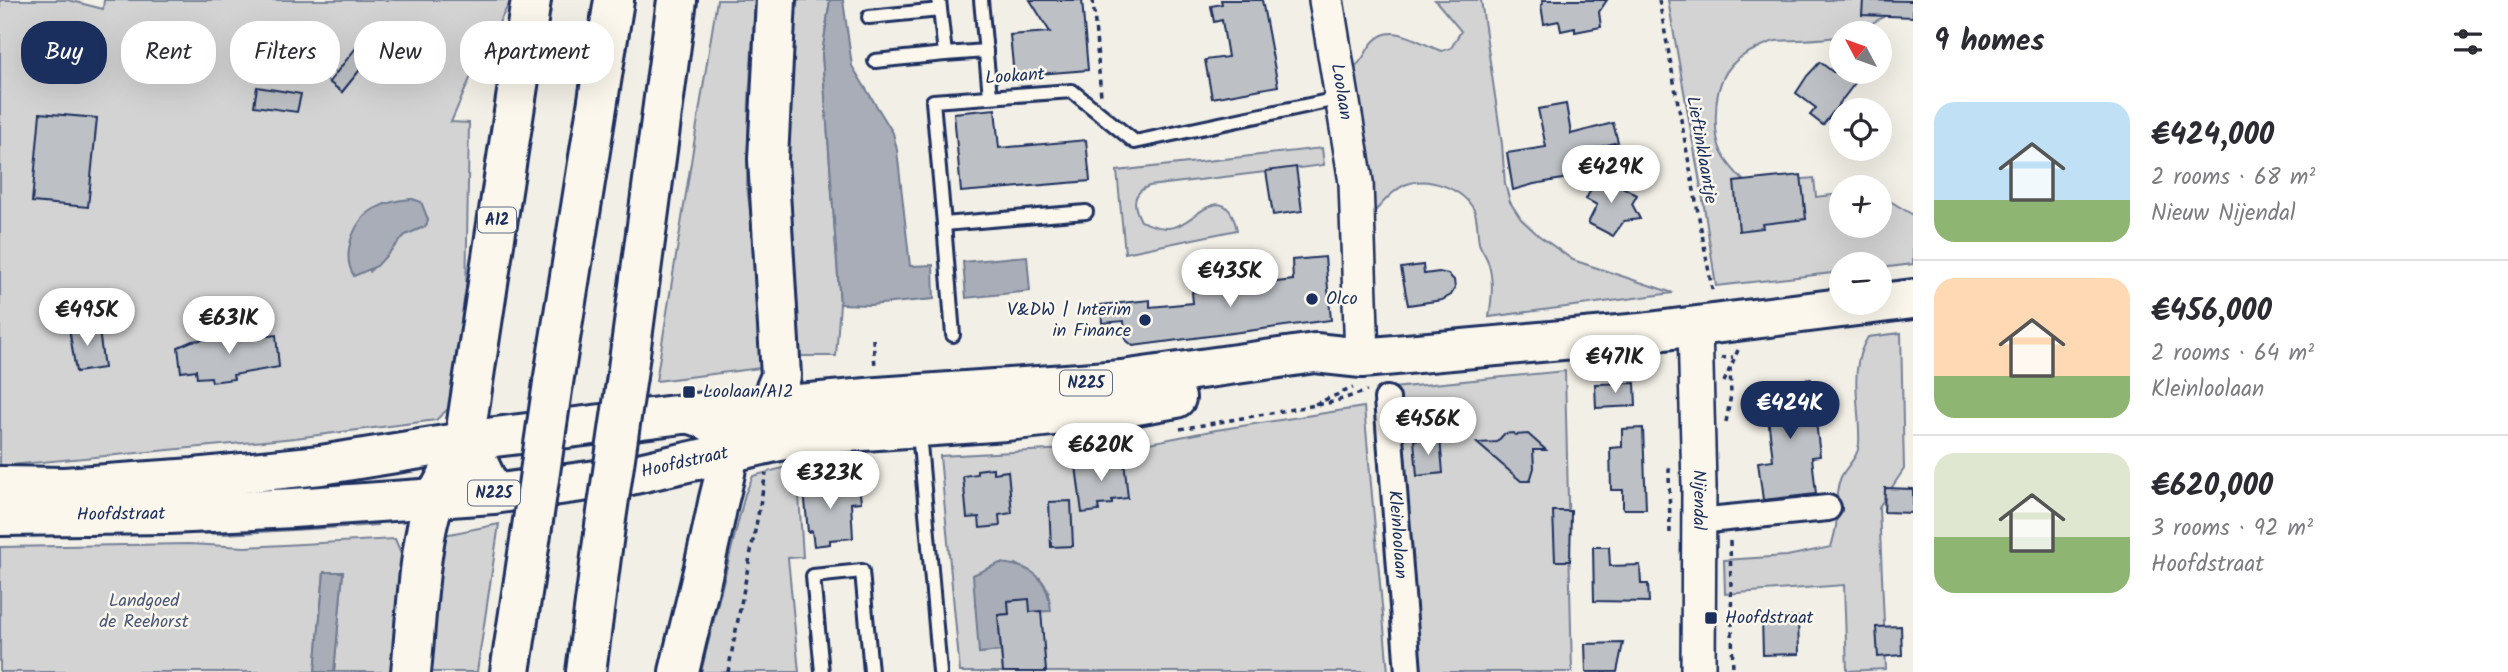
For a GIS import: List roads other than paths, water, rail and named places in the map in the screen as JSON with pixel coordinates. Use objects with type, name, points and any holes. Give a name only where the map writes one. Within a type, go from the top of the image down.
[{"type":"main road","name":"A12","points":[[467,441],[467,416],[531,0]]},
{"type":"main road","points":[[510,672],[614,0]]},
{"type":"main road","points":[[586,672],[677,0]]},
{"type":"main road","points":[[727,453],[781,396],[768,159],[776,0]]},
{"type":"main road","name":"Hoofdstraat","points":[[0,486],[64,487],[207,477],[321,465],[467,441],[691,414],[781,396],[1006,421],[1108,410],[1322,374],[1350,365],[1372,378],[1704,311],[1913,299]]},
{"type":"main road","name":"Hoofdstraat","points":[[0,516],[182,513],[493,494],[601,481],[662,469],[918,410]]},
{"type":"main road","points":[[679,672],[716,514],[727,453],[722,433],[716,425],[706,418],[691,414]]},
{"type":"main road","points":[[467,441],[493,494]]},
{"type":"main road","points":[[411,672],[430,515],[436,498],[467,441]]},
{"type":"street","name":"Loolaan","points":[[1326,0],[1356,182],[1375,250],[1380,284],[1372,378]]},
{"type":"street","name":"Nijendal","points":[[1698,672],[1704,311]]},
{"type":"street","name":"Kleinloolaan","points":[[1372,378],[1408,672]]},
{"type":"street","points":[[1699,521],[1828,508]]},
{"type":"lane","points":[[981,0],[990,96]]},
{"type":"lane","points":[[869,17],[940,5],[945,54]]},
{"type":"lane","points":[[875,61],[986,51]]},
{"type":"lane","name":"Lookant","points":[[944,224],[933,101],[1072,91],[1135,142],[1343,98]]},
{"type":"lane","points":[[953,335],[944,224],[1086,212]]},
{"type":"lane","points":[[918,410],[940,672]]},
{"type":"lane","points":[[822,672],[813,576],[862,572],[871,672]]},
{"type":"place","name":"Olco","points":[[1312,299]]},
{"type":"place","name":"V&DW | Interim in Finance","points":[[1145,320]]},
{"type":"place","name":"Loolaan/A12","points":[[689,392]]},
{"type":"place","name":"Hoofdstraat","points":[[1711,618]]},
{"type":"park label","name":"Landgoed de Reehorst","points":[[144,611]]}]
